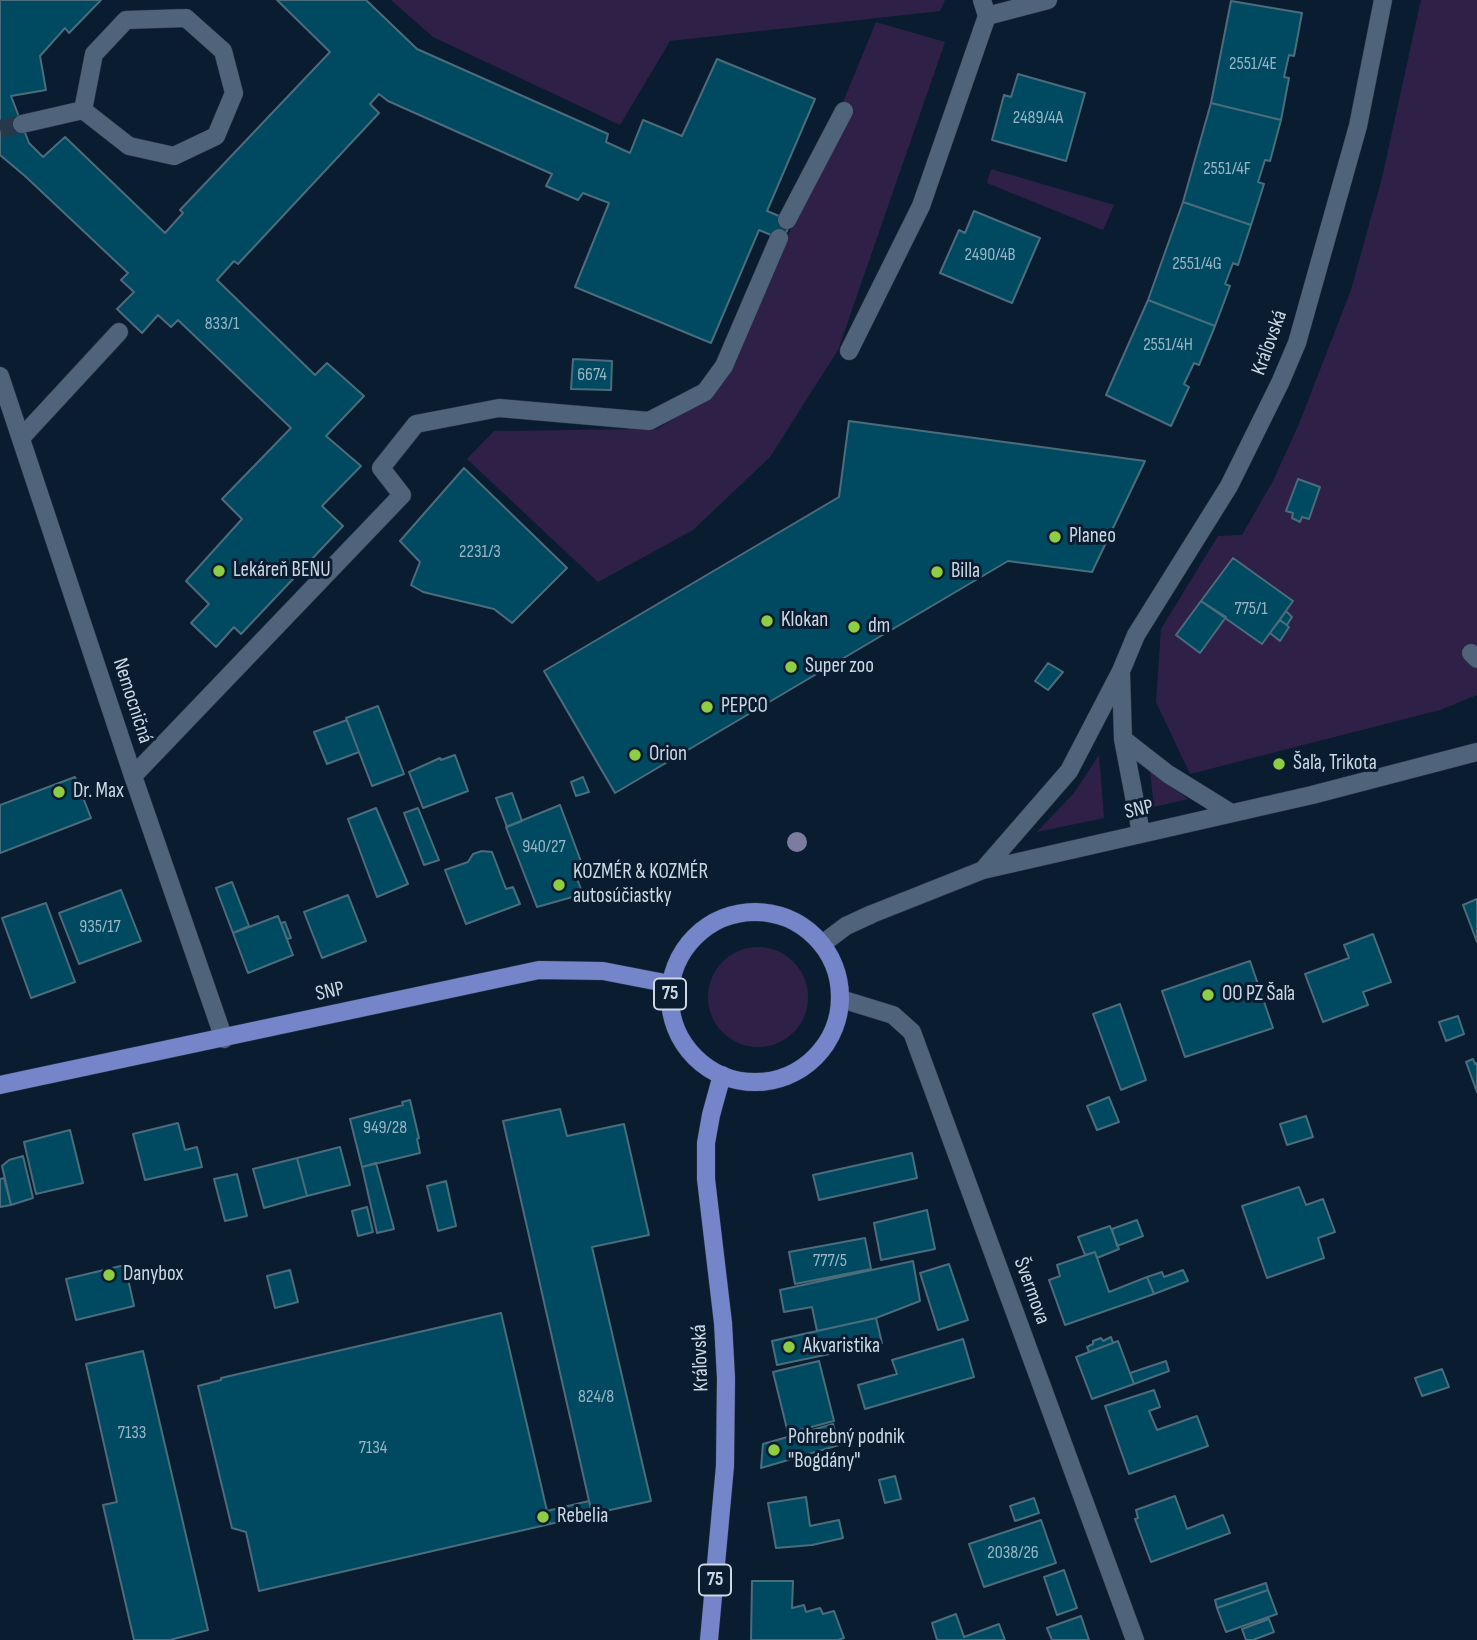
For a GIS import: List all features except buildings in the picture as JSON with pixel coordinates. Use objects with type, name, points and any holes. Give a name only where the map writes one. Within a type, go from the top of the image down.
[{"type":"main road","name":"75","points":[[752,911],[791,919],[808,930],[822,944],[833,961],[839,980],[841,999],[838,1020],[830,1039],[802,1069],[783,1078],[763,1082],[742,1081],[706,1067],[692,1054],[673,1022],[670,984],[675,966],[698,933],[733,914],[752,911]]},
{"type":"main road","name":"SNP","points":[[0,1085],[539,970],[603,971],[670,984]]},
{"type":"main road","name":"Kráľovská","points":[[709,1640],[725,1466],[726,1378],[723,1323],[706,1179],[706,1155],[710,1115],[722,1075]]},
{"type":"street","points":[[849,351],[921,206],[985,8],[1048,0]]},
{"type":"street","name":"Kráľovská","points":[[983,870],[1069,771],[1121,671],[1136,635],[1229,486],[1280,383],[1297,343],[1359,126],[1383,0]]},
{"type":"street","points":[[186,18],[223,51],[234,93],[216,136],[174,156],[129,146],[83,110],[94,54],[125,20],[186,18]]},
{"type":"street","points":[[22,124],[83,110]]},
{"type":"street","points":[[787,220],[844,111]]},
{"type":"street","points":[[133,776],[401,495],[381,468],[416,424],[499,408],[649,421],[705,392],[724,366],[779,239]]},
{"type":"street","points":[[21,438],[119,332]]},
{"type":"street","name":"Nemocničná","points":[[0,376],[223,1039]]},
{"type":"street","name":"Kráľovská","points":[[1121,671],[1123,739],[1141,833]]},
{"type":"street","points":[[1123,739],[1168,774],[1231,813]]},
{"type":"street","name":"SNP","points":[[822,944],[846,926],[872,914],[983,870],[1312,795],[1477,752]]},
{"type":"street","name":"Švermova","points":[[841,999],[893,1015],[912,1032],[1135,1640]]},
{"type":"shaded area","points":[[391,0],[945,0],[940,11],[670,41],[620,125],[433,37]]},
{"type":"shaded area","points":[[1421,0],[1477,0],[1477,695],[1440,710],[1190,774],[1156,702],[1161,629],[1218,536],[1242,535],[1273,481],[1299,424],[1351,290],[1382,178]]},
{"type":"shaded area","points":[[876,22],[945,42],[838,350],[770,457],[693,530],[598,582],[467,459],[494,431],[657,429],[714,395],[736,362]]},
{"type":"shaded area","points":[[991,169],[1114,205],[1103,230],[987,183]]},
{"type":"shaded area","points":[[1099,755],[1104,818],[1037,832],[1074,793]]},
{"type":"shaded area","points":[[1150,771],[1188,799],[1154,807]]},
{"type":"shaded area","points":[[758,947],[777,951],[793,962],[804,978],[808,997],[804,1016],[793,1032],[777,1043],[758,1047],[739,1043],[723,1032],[712,1016],[708,997],[712,978],[723,962],[739,951]]},
{"type":"tunnel","points":[[0,129],[22,124]]},
{"type":"place","name":"Planeo","points":[[1055,537]]},
{"type":"place","name":"Lekáreň BENU","points":[[219,571]]},
{"type":"place","name":"Billa","points":[[937,572]]},
{"type":"place","name":"Klokan","points":[[767,621]]},
{"type":"place","name":"dm","points":[[854,627]]},
{"type":"place","name":"Super zoo","points":[[791,667]]},
{"type":"place","name":"PEPCO","points":[[707,707]]},
{"type":"place","name":"Orion","points":[[635,755]]},
{"type":"place","name":"Šaľa, Trikota","points":[[1279,764]]},
{"type":"place","name":"Dr. Max","points":[[59,792]]},
{"type":"place","name":"KOZMÉR & KOZMÉR autosúčiastky","points":[[559,885]]},
{"type":"place","name":"OO PZ Šaľa","points":[[1208,995]]},
{"type":"place","name":"Danybox","points":[[109,1275]]},
{"type":"place","name":"Akvaristika","points":[[789,1347]]},
{"type":"place","name":"Pohrebný podnik \"Bogdány\"","points":[[774,1450]]},
{"type":"place","name":"Rebelia","points":[[543,1517]]}]
